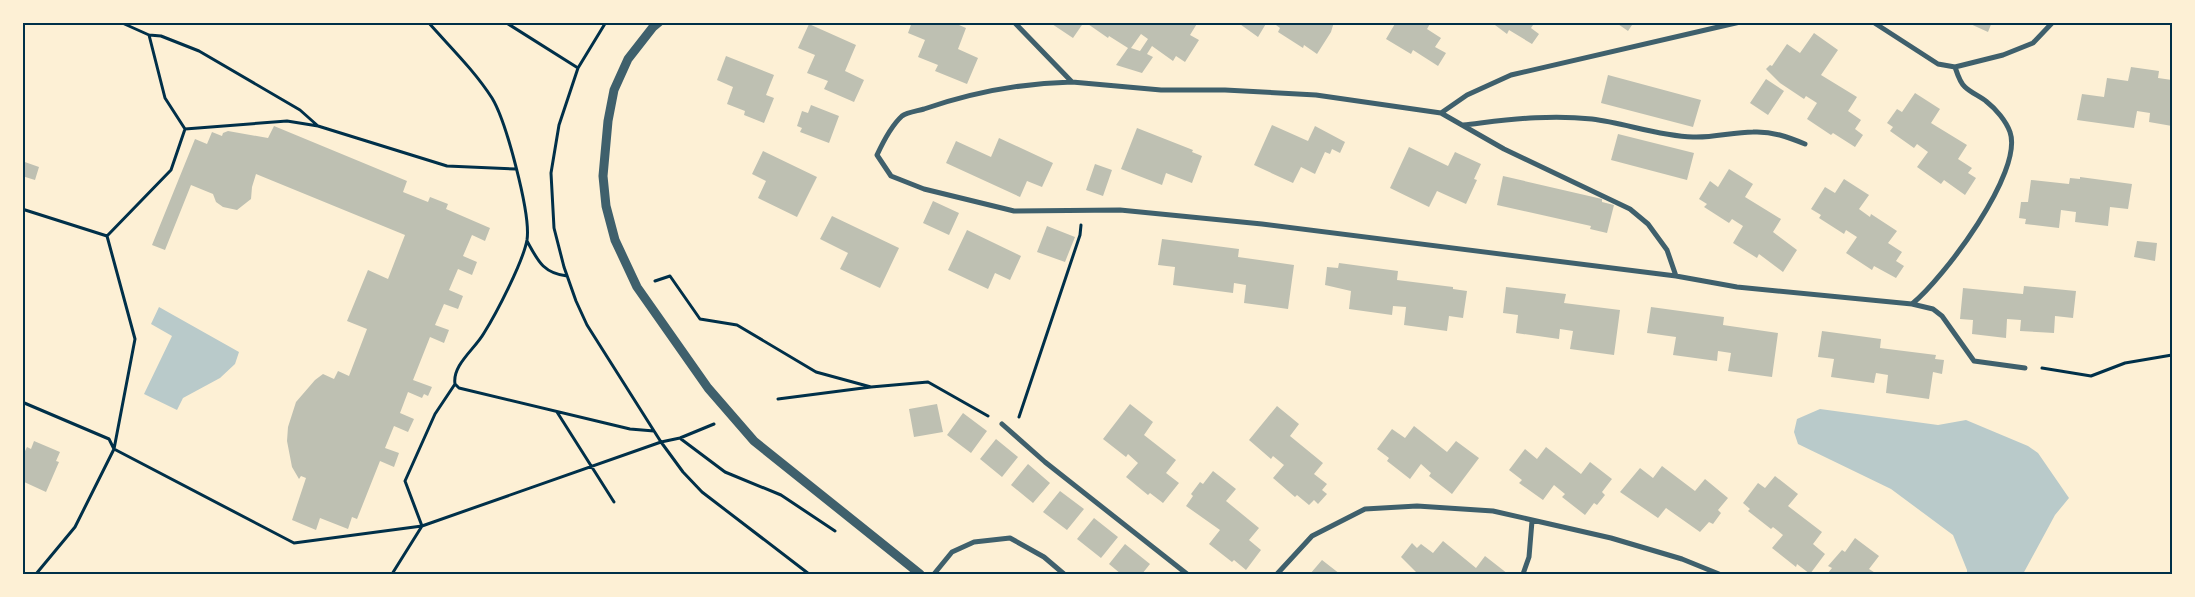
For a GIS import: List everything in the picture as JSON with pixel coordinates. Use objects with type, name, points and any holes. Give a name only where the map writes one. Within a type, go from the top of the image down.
[{"type":"street","points":[[659,22],[652,27],[628,59],[614,90],[608,121],[604,167],[606,206],[615,240],[637,287],[708,388],[754,441],[920,574]]},
{"type":"street","points":[[1014,22],[1072,82]]},
{"type":"street","points":[[1441,113],[1467,95],[1511,74],[1740,22]]},
{"type":"street","points":[[1873,22],[1938,64],[1955,67],[2003,55],[2033,43],[2053,22]]},
{"type":"street","points":[[1912,304],[1924,295],[1969,237],[2002,184],[2010,157],[2011,134],[2005,122],[1987,102],[1964,86],[1955,67]]},
{"type":"street","points":[[1676,276],[1667,250],[1648,224],[1630,209],[1504,149],[1441,113],[1316,95],[1225,90],[1162,90],[1072,82],[1038,83],[942,102],[903,115],[886,136],[877,155],[891,176],[958,198],[1014,211],[1120,210],[1272,225],[1676,276],[1736,287],[1912,304],[1933,310],[1942,316],[1974,361],[2025,368]]},
{"type":"street","points":[[1463,125],[1532,116],[1562,116],[1692,137],[1754,132],[1778,134],[1805,144]]},
{"type":"street","points":[[1002,424],[1053,468],[1186,574]]},
{"type":"street","points":[[1277,574],[1312,536],[1365,509],[1417,506],[1493,511],[1611,538],[1682,559],[1719,574]]},
{"type":"street","points":[[1524,574],[1530,557],[1532,521]]},
{"type":"street","points":[[934,574],[952,552],[974,542],[1010,538],[1044,557],[1064,574]]},
{"type":"path","points":[[120,22],[149,36],[161,36],[199,51],[300,110],[318,126]]},
{"type":"path","points":[[428,22],[469,68],[492,99],[500,115],[524,200],[527,241],[538,261],[545,268],[555,274],[567,276]]},
{"type":"path","points":[[506,22],[578,68]]},
{"type":"path","points":[[606,22],[578,68],[559,125],[551,173],[554,228],[567,276],[587,325],[661,442],[683,472],[702,492],[809,574]]},
{"type":"path","points":[[149,36],[165,98],[185,129]]},
{"type":"path","points":[[185,129],[287,121],[318,126],[447,166],[516,169]]},
{"type":"path","points":[[107,236],[171,170],[185,129]]},
{"type":"path","points":[[22,209],[107,236]]},
{"type":"path","points":[[1013,434],[1080,235],[1083,211]]},
{"type":"path","points":[[36,574],[75,526],[114,449],[135,339],[107,236]]},
{"type":"path","points":[[422,526],[405,481],[435,414],[455,384],[455,372],[492,321],[527,241]]},
{"type":"path","points":[[637,287],[670,276],[700,319],[737,325],[816,372],[871,387]]},
{"type":"path","points":[[2025,368],[2043,368],[2091,376],[2125,363],[2172,355]]},
{"type":"path","points":[[778,399],[928,382],[1002,424]]},
{"type":"path","points":[[455,384],[459,388],[630,429],[654,431]]},
{"type":"path","points":[[22,402],[109,439],[114,449],[294,543],[422,526],[661,442],[680,438],[714,424]]},
{"type":"path","points":[[556,411],[614,502]]},
{"type":"path","points":[[680,438],[725,472],[781,495],[832,531],[851,535],[867,532]]},
{"type":"path","points":[[392,574],[422,526]]},
{"type":"shaded area","points":[[159,307],[239,352],[235,364],[220,378],[183,398],[177,410],[144,394],[172,336],[151,324]]},
{"type":"shaded area","points":[[1820,409],[1938,425],[1966,420],[2028,446],[2038,453],[2069,498],[2055,515],[2023,574],[1967,574],[1953,535],[1891,489],[1798,444],[1794,432],[1797,419]]},
{"type":"building","points":[[912,22],[952,22],[966,28],[958,49],[978,58],[967,84],[935,71],[938,65],[918,57],[925,40],[908,33]]},
{"type":"building","points":[[1054,22],[1084,22],[1073,38],[1052,24]]},
{"type":"building","points":[[1085,22],[1198,22],[1190,35],[1199,40],[1185,62],[1176,56],[1173,61],[1152,46],[1147,54],[1153,57],[1142,73],[1116,65],[1128,48],[1109,36],[1108,38]],"holes":[[[1141,34],[1148,39],[1140,51],[1131,48]]]},
{"type":"building","points":[[1237,22],[1267,22],[1258,37]]},
{"type":"building","points":[[1272,22],[1334,22],[1331,32],[1317,54],[1304,45],[1303,48],[1278,32],[1280,28]]},
{"type":"building","points":[[1396,22],[1431,22],[1427,29],[1441,38],[1435,47],[1446,53],[1438,66],[1413,50],[1411,54],[1386,39]]},
{"type":"building","points":[[1491,22],[1535,22],[1531,28],[1539,34],[1532,44],[1509,30],[1507,34]]},
{"type":"building","points":[[1615,22],[1634,22],[1628,31]]},
{"type":"building","points":[[1966,22],[1992,22],[1988,32]]},
{"type":"building","points":[[809,24],[856,45],[845,71],[864,80],[854,102],[824,89],[828,81],[807,73],[815,55],[798,48]]},
{"type":"building","points":[[1814,33],[1838,50],[1821,75],[1857,97],[1848,111],[1861,120],[1855,129],[1863,135],[1855,147],[1833,133],[1831,135],[1807,119],[1817,103],[1806,96],[1804,99],[1780,83],[1766,69],[1770,65],[1772,66],[1787,44],[1800,53]]},
{"type":"building","points":[[726,56],[774,75],[766,95],[774,98],[764,123],[744,115],[745,111],[727,104],[733,87],[717,80]]},
{"type":"building","points":[[2131,67],[2159,71],[2158,78],[2172,80],[2172,126],[2149,122],[2150,113],[2137,111],[2134,128],[2077,120],[2082,94],[2104,97],[2107,78],[2128,81]]},
{"type":"building","points":[[1608,75],[1701,100],[1693,127],[1601,103]]},
{"type":"building","points":[[1766,79],[1784,91],[1768,115],[1750,103]]},
{"type":"building","points":[[1915,93],[1940,109],[1931,123],[1967,145],[1958,159],[1972,168],[1968,173],[1976,178],[1965,195],[1944,180],[1941,184],[1917,167],[1928,152],[1917,144],[1914,148],[1890,131],[1893,127],[1887,123],[1897,109],[1902,112]]},
{"type":"building","points":[[811,105],[839,116],[829,143],[800,132],[802,128],[797,126],[802,111],[808,113]]},
{"type":"building","points":[[1272,125],[1308,141],[1315,126],[1345,142],[1340,153],[1332,149],[1330,154],[1325,152],[1315,174],[1301,167],[1293,183],[1254,165]]},
{"type":"building","points":[[274,126],[407,181],[403,192],[428,202],[430,197],[448,204],[446,209],[490,228],[485,241],[472,235],[463,256],[477,262],[472,275],[458,269],[449,290],[463,296],[458,309],[444,304],[435,325],[449,330],[444,343],[430,337],[413,380],[432,387],[428,396],[424,394],[422,398],[408,392],[400,413],[414,419],[408,432],[394,426],[385,448],[399,453],[394,467],[380,461],[357,519],[352,517],[348,529],[320,518],[316,530],[292,520],[306,478],[301,476],[299,479],[292,467],[287,441],[288,427],[296,402],[315,380],[323,374],[334,379],[338,371],[349,376],[367,329],[347,321],[368,270],[388,279],[405,235],[256,174],[251,199],[237,210],[223,207],[216,202],[213,194],[191,185],[165,250],[152,245],[195,139],[207,144],[212,132],[222,136],[223,133],[228,131],[268,138]]},
{"type":"building","points":[[1137,128],[1193,150],[1192,152],[1202,156],[1192,183],[1166,173],[1162,185],[1121,169]]},
{"type":"building","points":[[1618,134],[1694,153],[1687,180],[1611,160]]},
{"type":"building","points":[[999,138],[1053,163],[1042,187],[1027,181],[1020,197],[946,163],[956,141],[991,157]]},
{"type":"building","points":[[1409,147],[1448,166],[1455,152],[1481,164],[1474,179],[1477,180],[1466,204],[1437,191],[1429,207],[1390,188]]},
{"type":"building","points":[[763,151],[817,177],[797,217],[758,198],[766,181],[752,174]]},
{"type":"building","points":[[22,161],[39,167],[35,180],[22,176]]},
{"type":"building","points":[[1095,164],[1112,170],[1103,196],[1086,190]]},
{"type":"building","points":[[1729,169],[1753,184],[1745,197],[1781,219],[1773,232],[1797,250],[1783,272],[1759,254],[1757,258],[1733,243],[1743,226],[1732,219],[1729,223],[1704,207],[1707,204],[1699,199],[1710,181],[1718,187]]},
{"type":"building","points":[[1503,176],[1602,199],[1602,202],[1614,205],[1607,233],[1590,229],[1591,226],[1497,205]]},
{"type":"building","points":[[2080,177],[2132,184],[2128,209],[2110,207],[2108,226],[2075,222],[2076,212],[2061,210],[2059,228],[2025,224],[2026,219],[2019,218],[2021,202],[2028,202],[2031,180],[2069,184],[2070,178],[2080,179]]},
{"type":"building","points":[[1844,179],[1869,195],[1859,209],[1870,217],[1871,214],[1897,231],[1888,243],[1902,252],[1896,261],[1904,266],[1896,278],[1874,266],[1872,270],[1846,253],[1857,237],[1846,230],[1844,234],[1819,218],[1821,215],[1811,209],[1825,187],[1835,193]]},
{"type":"building","points":[[933,201],[959,213],[949,235],[923,223]]},
{"type":"building","points":[[832,216],[899,248],[880,288],[840,269],[848,253],[820,239]]},
{"type":"building","points":[[1047,226],[1075,237],[1065,262],[1037,252]]},
{"type":"building","points":[[967,230],[1021,256],[1010,280],[995,273],[988,289],[948,270]]},
{"type":"building","points":[[1162,239],[1239,249],[1238,257],[1294,265],[1288,309],[1244,303],[1246,285],[1234,283],[1233,293],[1173,285],[1175,267],[1158,265]]},
{"type":"building","points":[[2137,241],[2157,243],[2155,261],[2134,257]]},
{"type":"building","points":[[1339,263],[1398,271],[1397,280],[1453,287],[1453,289],[1467,291],[1463,318],[1449,316],[1447,331],[1404,325],[1406,307],[1393,306],[1392,315],[1349,309],[1351,291],[1325,285],[1327,267],[1338,268]]},
{"type":"building","points":[[2024,286],[2076,291],[2073,318],[2055,316],[2054,333],[2020,331],[2021,320],[2007,319],[2006,338],[1972,334],[1973,320],[1960,319],[1963,288],[2023,294]]},
{"type":"building","points":[[1506,287],[1566,294],[1564,303],[1620,310],[1614,355],[1570,349],[1573,331],[1560,329],[1559,339],[1516,333],[1518,315],[1503,313]]},
{"type":"building","points":[[1651,307],[1724,317],[1723,325],[1778,333],[1772,377],[1728,371],[1731,353],[1718,351],[1717,361],[1673,355],[1676,337],[1647,333]]},
{"type":"building","points":[[1822,331],[1881,339],[1880,348],[1936,355],[1935,359],[1944,360],[1942,374],[1933,372],[1929,399],[1886,393],[1888,375],[1876,373],[1874,383],[1831,377],[1834,359],[1818,357]]},
{"type":"building","points":[[937,404],[943,432],[914,437],[909,409]]},
{"type":"building","points":[[1130,404],[1153,422],[1144,435],[1176,460],[1166,473],[1179,483],[1163,503],[1150,493],[1148,495],[1126,477],[1138,463],[1128,454],[1126,457],[1103,439]]},
{"type":"building","points":[[1277,406],[1299,424],[1290,436],[1323,463],[1314,474],[1327,484],[1322,490],[1327,494],[1318,504],[1314,500],[1309,505],[1297,495],[1295,497],[1273,478],[1284,465],[1273,456],[1271,459],[1249,440]]},
{"type":"building","points":[[963,413],[987,431],[971,453],[947,435]]},
{"type":"building","points":[[1414,426],[1447,452],[1456,441],[1479,458],[1452,494],[1429,476],[1431,473],[1421,464],[1410,479],[1387,461],[1389,458],[1377,449],[1392,429],[1405,438]]},
{"type":"building","points":[[996,439],[1018,457],[1002,477],[980,459]]},
{"type":"building","points":[[34,441],[60,452],[56,461],[59,462],[46,492],[22,481],[22,457],[27,447],[31,449]]},
{"type":"building","points":[[1546,447],[1581,474],[1590,462],[1612,479],[1602,492],[1605,495],[1597,505],[1594,503],[1585,515],[1562,497],[1565,494],[1554,485],[1543,500],[1519,483],[1522,480],[1509,470],[1525,449],[1537,459]]},
{"type":"building","points":[[1028,464],[1050,483],[1033,503],[1011,485]]},
{"type":"building","points":[[1662,466],[1695,491],[1705,479],[1728,498],[1718,510],[1721,513],[1713,524],[1709,522],[1700,532],[1666,508],[1658,518],[1620,492],[1640,468],[1653,478]]},
{"type":"building","points":[[1213,471],[1236,489],[1226,501],[1259,528],[1249,540],[1261,550],[1246,570],[1234,560],[1232,562],[1209,544],[1220,530],[1186,506],[1193,496],[1191,494],[1200,482],[1203,484]]},
{"type":"building","points":[[1775,476],[1798,494],[1788,506],[1822,532],[1813,544],[1825,554],[1810,574],[1797,564],[1796,567],[1772,548],[1783,535],[1773,527],[1771,529],[1748,511],[1750,509],[1743,503],[1758,483],[1765,488]]},
{"type":"building","points":[[1060,491],[1084,509],[1067,530],[1043,512]]},
{"type":"building","points":[[1094,518],[1118,537],[1101,558],[1077,539]]},
{"type":"building","points":[[1855,538],[1879,556],[1869,569],[1877,574],[1829,574],[1832,568],[1828,566],[1842,550],[1845,552]]},
{"type":"building","points":[[1443,541],[1476,568],[1485,556],[1508,574],[1416,574],[1401,557],[1412,543],[1417,548],[1421,544],[1433,553]]},
{"type":"building","points":[[1125,544],[1150,564],[1142,574],[1121,574],[1109,564]]},
{"type":"building","points":[[1322,560],[1340,574],[1310,574]]}]
